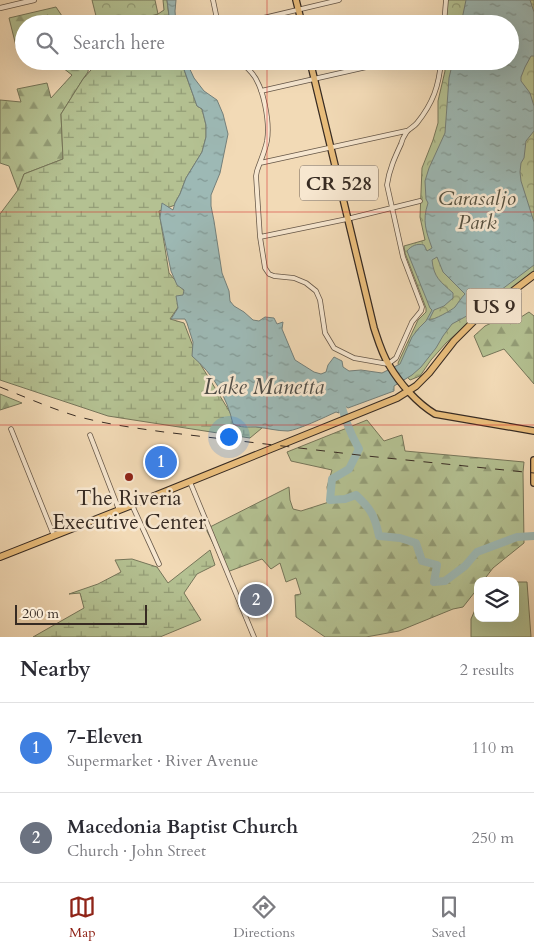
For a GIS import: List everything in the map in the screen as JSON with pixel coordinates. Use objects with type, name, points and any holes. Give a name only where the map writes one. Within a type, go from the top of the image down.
[{"type":"highway","name":"US 9","points":[[1,555],[190,482],[382,404],[408,391],[429,373],[446,350],[475,320],[534,276]]},
{"type":"main road","points":[[296,0],[300,15]]},
{"type":"main road","name":"CR 528","points":[[312,70],[374,328],[388,364],[408,391],[427,409],[436,414],[534,431]]},
{"type":"main road","points":[[534,460],[534,483]]},
{"type":"street","points":[[0,8],[33,0]]},
{"type":"street","points":[[213,0],[216,15]]},
{"type":"street","points":[[274,15],[339,0]]},
{"type":"street","points":[[445,15],[446,0]]},
{"type":"street","points":[[249,70],[262,91],[267,116],[267,140],[256,176],[260,237],[265,268],[269,274],[294,278],[306,283],[316,291],[320,300],[325,333],[334,348],[354,358],[388,364],[396,358],[412,322],[422,311],[403,257],[387,185],[389,173],[406,132]]},
{"type":"street","points":[[262,91],[351,70]]},
{"type":"street","points":[[260,163],[406,132],[414,127],[432,99],[440,78],[440,70]]},
{"type":"street","points":[[260,237],[420,201]]},
{"type":"street","points":[[11,430],[54,536]]},
{"type":"street","points":[[90,435],[119,510]]},
{"type":"street","points":[[190,482],[254,637]]},
{"type":"street","points":[[132,505],[159,564]]},
{"type":"green space","points":[[92,0],[155,0],[158,14],[154,15],[96,15]]},
{"type":"green space","points":[[163,0],[167,0],[169,15],[154,15],[158,14],[164,10]]},
{"type":"green space","name":"Carasaljo Park","points":[[446,0],[534,0],[534,272],[467,324],[446,343],[420,376],[410,380],[399,368],[398,363],[418,320],[426,312],[426,308],[404,246],[425,240],[420,217],[422,168],[438,123],[438,101],[445,70],[519,70],[519,15],[445,15]]},
{"type":"green space","points":[[56,7],[61,15],[22,15]]},
{"type":"green space","points":[[15,17],[15,42],[9,18]]},
{"type":"green space","points":[[66,70],[88,70],[61,114],[63,159],[24,174],[18,190],[9,166],[0,163],[0,100],[21,102],[17,89],[47,83],[51,98],[72,75]]},
{"type":"green space","points":[[91,70],[184,70],[197,106],[202,109],[206,125],[206,137],[202,152],[186,178],[175,205],[159,211],[169,273],[187,294],[170,319],[184,323],[199,362],[236,422],[262,428],[250,438],[108,416],[0,380],[0,214],[18,190],[24,174],[63,159],[61,114],[83,79]]},
{"type":"green space","points":[[529,312],[534,316],[534,384],[504,349],[483,357],[474,336],[485,326],[504,317],[510,324]]},
{"type":"green space","points":[[0,394],[22,403],[0,410]]},
{"type":"green space","points":[[367,420],[384,441],[402,435],[405,451],[524,462],[524,543],[493,568],[486,577],[474,577],[474,593],[463,607],[453,609],[399,631],[366,637],[325,637],[296,617],[295,595],[301,594],[296,578],[286,582],[280,563],[271,569],[262,559],[227,572],[206,529],[289,487],[293,509],[301,511],[329,502],[327,487],[332,470],[291,461],[287,452]]},
{"type":"green space","points":[[210,550],[215,565],[197,574],[184,593],[201,620],[160,637],[33,637],[84,608],[80,593],[69,594],[98,584],[121,572],[115,560],[132,559],[157,567],[168,583]]},
{"type":"green space","points":[[519,582],[527,582],[531,637],[471,637],[471,619],[474,612],[474,622],[519,622]]},
{"type":"water","points":[[167,0],[176,0],[175,15],[169,15]]},
{"type":"water","name":"Lake Manetta","points":[[466,0],[530,0],[534,12],[534,56],[531,56],[525,67],[521,81],[530,93],[534,106],[534,131],[526,141],[520,172],[534,222],[534,265],[493,296],[488,297],[474,312],[452,324],[421,367],[394,386],[394,391],[348,408],[342,406],[339,413],[336,412],[288,431],[233,424],[223,395],[213,378],[192,356],[193,342],[185,319],[171,319],[178,308],[176,296],[183,295],[184,290],[177,285],[171,271],[160,218],[162,203],[173,210],[186,178],[202,152],[206,137],[206,125],[202,109],[197,106],[184,70],[190,70],[204,91],[217,100],[228,134],[220,173],[211,195],[211,206],[222,273],[229,291],[230,301],[253,320],[259,321],[265,317],[274,318],[277,324],[283,322],[282,329],[295,360],[314,372],[321,374],[326,372],[328,365],[334,357],[342,361],[343,367],[349,371],[361,370],[382,373],[400,364],[412,337],[426,321],[432,310],[407,251],[412,246],[419,244],[424,245],[427,251],[432,248],[426,226],[425,215],[428,203],[425,181],[445,133],[451,70],[519,70],[519,15],[463,15]],"holes":[[[437,257],[443,272],[465,294],[455,307],[439,317],[429,320],[434,310],[444,306],[453,298],[453,293],[436,275],[432,260]]]},
{"type":"waterway","points":[[340,397],[347,424],[359,449],[349,469],[332,479],[330,500],[345,499],[356,495],[372,513],[379,536],[400,538],[416,543],[422,561],[437,565],[434,582],[445,581],[465,566],[477,552],[517,537],[534,536]]},
{"type":"railway","points":[[0,387],[76,416],[131,427],[367,456],[534,473]]},
{"type":"place","name":"7-Eleven","points":[[161,462]]},
{"type":"place","name":"The Riveria Executive Center","points":[[129,477]]},
{"type":"place","name":"Macedonia Baptist Church","points":[[256,600]]}]
